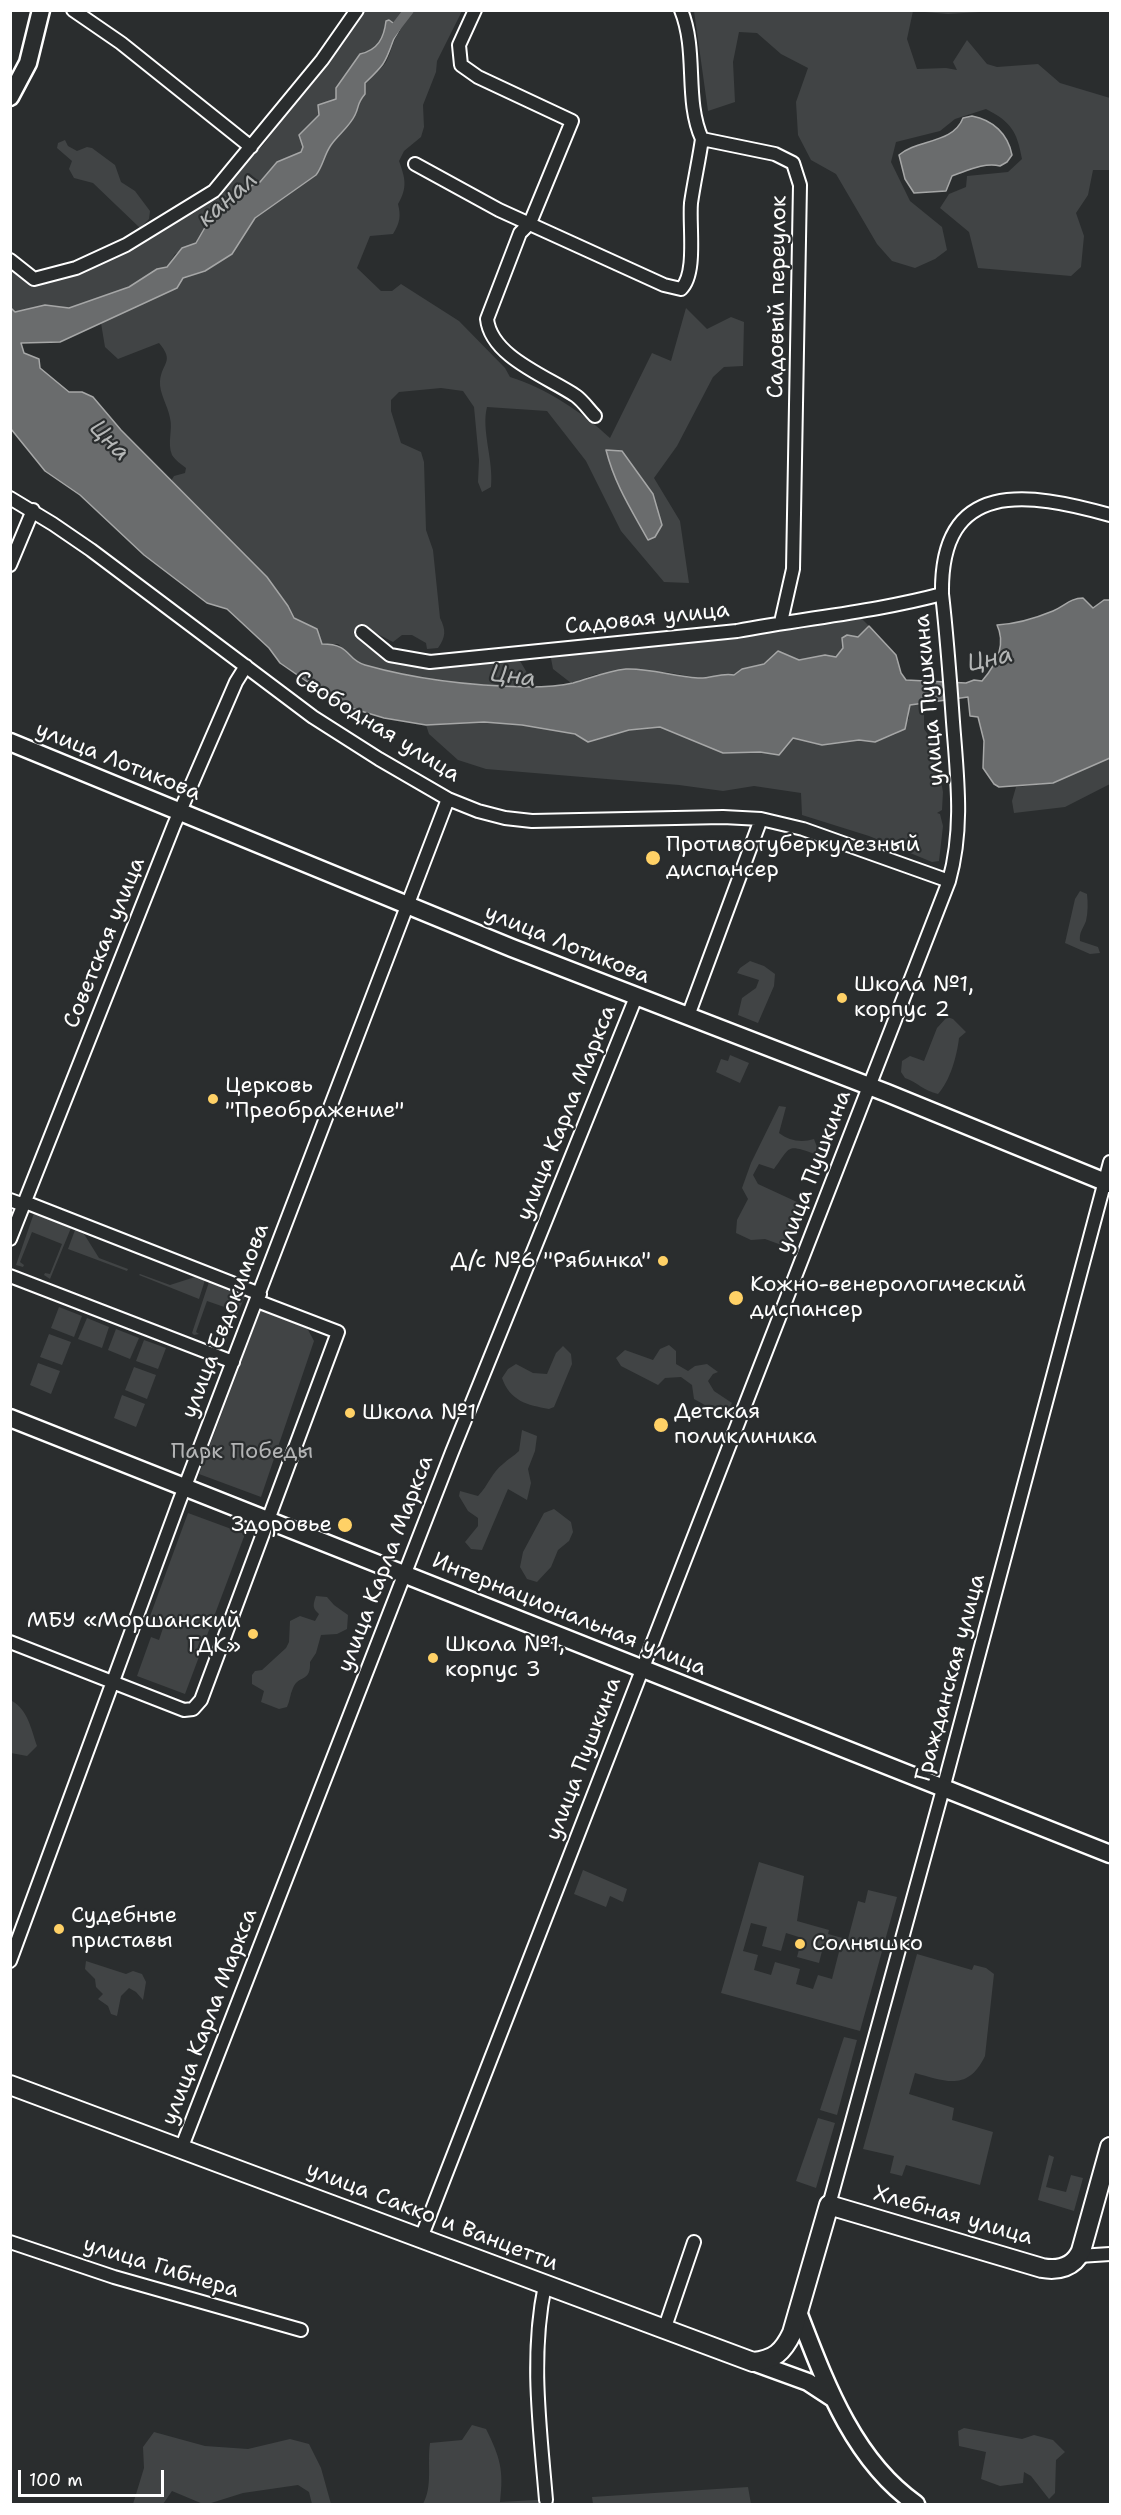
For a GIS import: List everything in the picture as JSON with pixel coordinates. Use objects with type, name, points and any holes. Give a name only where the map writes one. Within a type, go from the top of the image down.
[{"type":"main road","name":"улица Сакко и Ванцетти","points":[[10,2085],[753,2362]]},
{"type":"main road","points":[[1079,2256],[1110,2147]]},
{"type":"main road","name":"Хлебная улица","points":[[829,2205],[1042,2268],[1064,2268],[1079,2256]]},
{"type":"main road","points":[[753,2362],[774,2358],[780,2353],[792,2333],[829,2205]]},
{"type":"street","points":[[10,98],[28,63],[41,10]]},
{"type":"street","points":[[73,10],[121,43],[251,147]]},
{"type":"street","points":[[10,260],[34,279],[76,268],[126,245],[214,191],[322,60],[357,10]]},
{"type":"street","points":[[475,10],[459,45],[461,65],[478,77],[572,121],[530,223],[520,233],[487,319],[488,331],[503,349],[542,378],[577,397],[595,416]]},
{"type":"street","points":[[415,164],[499,210],[664,285],[681,289],[686,285],[690,269],[691,204],[702,139],[694,120],[688,28],[681,10]]},
{"type":"street","name":"Садовый переулок","points":[[702,139],[775,154],[793,163],[800,185],[793,569],[781,622]]},
{"type":"street","name":"Свободная улица","points":[[10,498],[33,510],[117,569],[313,717],[448,799],[478,811],[505,818],[532,820],[723,817],[761,819],[803,829],[949,881]]},
{"type":"street","name":"улица Пушкина","points":[[421,2238],[949,881],[956,857],[959,821],[942,594],[945,552],[952,535],[964,519],[991,502],[1038,499],[1067,503],[1110,515]]},
{"type":"street","points":[[10,564],[33,510]]},
{"type":"street","name":"Садовая улица","points":[[362,632],[390,655],[430,662],[737,631],[865,610],[942,594]]},
{"type":"street","name":"Советская улица","points":[[10,1239],[180,812],[236,682],[246,666]]},
{"type":"street","name":"улица Лотикова","points":[[10,742],[636,997],[869,1086],[1108,1183]]},
{"type":"street","name":"улица Евдокимова","points":[[10,1961],[185,1487],[448,799]]},
{"type":"street","points":[[688,1016],[761,819]]},
{"type":"street","name":"улица Карла Маркса","points":[[181,2149],[452,1452],[636,997]]},
{"type":"street","name":"Гражданская улица","points":[[829,2205],[1108,1183],[1110,1162]]},
{"type":"street","points":[[10,1200],[259,1297],[338,1332],[201,1700],[193,1709],[184,1710],[10,1642]]},
{"type":"street","points":[[10,1276],[233,1362]]},
{"type":"street","name":"Интернациональная улица","points":[[10,1418],[1110,1854]]},
{"type":"street","name":"улица Гибнера","points":[[10,2242],[114,2277],[301,2330]]},
{"type":"street","points":[[664,2330],[694,2242]]},
{"type":"street","points":[[1079,2256],[1110,2254]]},
{"type":"street","points":[[545,2285],[538,2316],[536,2353],[546,2500]]},
{"type":"street","points":[[798,2312],[834,2400],[866,2455],[894,2489],[916,2505]]},
{"type":"street","name":"улица Сакко и Ванцетти","points":[[753,2362],[808,2382],[834,2400]]},
{"type":"green space","points":[[362,11],[462,11],[437,61],[436,72],[423,105],[424,127],[421,137],[404,151],[399,161],[404,182],[398,204],[400,216],[397,226],[393,234],[370,236],[357,268],[381,291],[392,291],[401,284],[459,321],[505,368],[510,377],[563,402],[610,438],[652,353],[671,361],[686,308],[707,329],[731,317],[744,322],[743,366],[724,367],[713,377],[677,446],[654,478],[680,521],[689,583],[664,582],[621,531],[586,461],[547,411],[487,407],[486,426],[491,487],[482,492],[478,482],[479,460],[474,407],[463,391],[441,388],[399,392],[391,400],[391,411],[401,443],[421,452],[424,462],[426,530],[433,550],[444,637],[438,648],[427,649],[426,643],[412,635],[402,635],[393,642],[362,626],[353,632],[368,647],[386,657],[407,663],[453,666],[520,661],[529,676],[530,687],[452,683],[405,675],[361,664],[338,644],[322,644],[317,629],[294,618],[267,577],[171,481],[174,476],[185,473],[186,468],[175,459],[171,450],[171,422],[160,386],[167,358],[164,349],[159,343],[118,359],[105,347],[101,323],[176,288],[183,278],[205,271],[232,254],[255,218],[316,175],[331,145],[355,115],[365,94],[365,83],[386,62],[400,31],[386,21],[384,33],[379,42],[371,50],[360,54],[336,88],[336,99],[299,135],[303,147],[301,152],[277,162],[260,182],[241,190],[222,204],[211,217],[196,243],[175,254],[167,267],[157,269],[129,287],[69,308],[45,305],[15,312],[11,308],[10,270],[37,283],[217,193],[264,144]]},
{"type":"green space","points":[[694,11],[913,11],[907,39],[917,69],[957,70],[953,62],[967,40],[987,64],[997,67],[1038,64],[1060,83],[1110,98],[1110,170],[1093,170],[1088,195],[1076,213],[1084,236],[1081,267],[1071,276],[978,268],[969,232],[940,208],[949,194],[966,187],[967,176],[1008,172],[1022,159],[1012,128],[986,109],[955,119],[940,131],[896,142],[891,162],[910,201],[942,227],[947,250],[935,259],[915,268],[892,261],[877,244],[836,174],[811,160],[798,135],[796,102],[808,68],[781,54],[757,33],[739,32],[733,62],[735,102],[708,111]]},
{"type":"green space","points":[[913,11],[996,11],[948,14]]},
{"type":"green space","points":[[65,140],[68,146],[77,151],[87,147],[92,148],[115,165],[121,182],[135,191],[150,211],[149,219],[140,228],[93,183],[74,178],[69,169],[72,161],[57,148],[58,143]]},
{"type":"green space","points":[[861,618],[869,626],[858,637],[847,635],[843,648],[836,657],[825,655],[799,660],[778,651],[764,664],[742,669],[734,675],[699,678],[666,672],[597,674],[571,683],[553,669],[550,653],[735,639],[787,626],[832,624]]},
{"type":"green space","points":[[920,703],[924,714],[924,729],[934,743],[943,792],[942,810],[937,813],[940,814],[943,826],[939,861],[932,862],[869,836],[802,815],[801,793],[754,786],[723,791],[679,785],[486,769],[458,760],[429,734],[426,725],[487,722],[532,725],[553,728],[589,742],[629,730],[660,727],[723,753],[760,752],[779,755],[793,738],[822,745],[859,740],[875,742],[896,734],[909,718],[909,705]]},
{"type":"green space","points":[[1110,758],[1110,784],[1065,807],[1014,813],[1012,801],[1016,787],[1053,783]]},
{"type":"green space","points":[[1080,891],[1087,894],[1088,904],[1080,941],[1098,947],[1100,953],[1090,954],[1065,943],[1075,899]]},
{"type":"green space","points":[[750,961],[764,966],[775,974],[774,986],[758,1023],[738,1015],[742,998],[756,988],[759,980],[737,973]]},
{"type":"green space","points":[[947,1017],[953,1019],[966,1032],[959,1038],[952,1068],[938,1094],[905,1078],[901,1072],[902,1061],[910,1056],[924,1061],[937,1028]]},
{"type":"green space","points":[[730,1055],[749,1063],[740,1083],[716,1072],[721,1059],[728,1061]]},
{"type":"green space","points":[[779,1106],[786,1107],[779,1133],[796,1140],[814,1139],[817,1147],[815,1154],[790,1149],[774,1169],[759,1164],[753,1175],[758,1184],[803,1207],[787,1247],[765,1239],[751,1240],[736,1233],[737,1220],[748,1199],[742,1188],[751,1163]]},
{"type":"green space","points":[[34,1213],[71,1228],[50,1279],[44,1275],[45,1273],[50,1274],[62,1244],[32,1232],[20,1262],[24,1265],[23,1267],[16,1265]]},
{"type":"green space","points":[[75,1230],[84,1234],[99,1258],[128,1269],[127,1271],[68,1249]]},
{"type":"green space","points":[[140,1274],[170,1285],[195,1277],[205,1280],[199,1299]]},
{"type":"green space","points":[[209,1282],[245,1296],[224,1346],[218,1342],[222,1342],[233,1310],[207,1301],[196,1332],[199,1334],[192,1333]]},
{"type":"green space","points":[[59,1307],[82,1316],[74,1337],[51,1328]]},
{"type":"green space","name":"Парк Победы","points":[[262,1307],[306,1326],[314,1341],[261,1497],[199,1474]]},
{"type":"green space","points":[[87,1318],[109,1327],[102,1348],[78,1339]]},
{"type":"green space","points":[[116,1329],[139,1338],[130,1359],[108,1350]]},
{"type":"green space","points":[[49,1334],[71,1342],[62,1365],[40,1357]]},
{"type":"green space","points":[[144,1340],[166,1348],[158,1369],[136,1361]]},
{"type":"green space","points":[[669,1345],[676,1351],[676,1364],[688,1371],[695,1366],[707,1364],[718,1372],[713,1374],[708,1381],[714,1391],[732,1403],[728,1411],[712,1409],[694,1399],[692,1385],[681,1377],[665,1378],[658,1385],[621,1366],[616,1358],[625,1350],[653,1360],[660,1349]]},
{"type":"green space","points":[[563,1346],[571,1354],[572,1364],[554,1407],[549,1409],[520,1401],[505,1386],[502,1378],[508,1369],[516,1364],[533,1373],[547,1374],[556,1353]]},
{"type":"green space","points":[[38,1363],[60,1371],[51,1394],[30,1385]]},
{"type":"green space","points":[[134,1367],[156,1375],[147,1399],[125,1390]]},
{"type":"green space","points":[[122,1395],[145,1404],[136,1427],[114,1418]]},
{"type":"green space","points":[[522,1430],[537,1436],[535,1451],[528,1469],[531,1483],[527,1500],[508,1489],[482,1550],[471,1549],[465,1542],[478,1526],[478,1518],[468,1511],[459,1496],[460,1491],[478,1496],[499,1467],[519,1451]]},
{"type":"green space","points":[[554,1509],[571,1522],[573,1532],[569,1541],[558,1550],[551,1567],[537,1582],[527,1579],[520,1567],[523,1552],[544,1513]]},
{"type":"green space","points":[[188,1513],[245,1534],[185,1694],[137,1676],[151,1637],[159,1640],[164,1625],[149,1619]]},
{"type":"green space","points":[[316,1596],[327,1597],[348,1615],[347,1629],[337,1634],[321,1635],[316,1653],[310,1662],[309,1673],[295,1684],[287,1707],[279,1709],[261,1702],[264,1691],[252,1684],[252,1675],[255,1671],[262,1670],[286,1648],[289,1642],[290,1621],[300,1616],[315,1621],[319,1614],[314,1606]]},
{"type":"green space","points":[[12,1701],[22,1709],[37,1746],[27,1756],[11,1753]]},
{"type":"green space","points":[[600,1701],[608,1704],[591,1749],[583,1746]]},
{"type":"green space","name":"Солнышко","points":[[759,1862],[804,1876],[797,1921],[829,1930],[828,1934],[846,1939],[848,1939],[858,1901],[865,1903],[868,1890],[897,1897],[860,2031],[721,1993]],"holes":[[[751,1923],[767,1927],[762,1946],[781,1951],[786,1933],[802,1938],[797,1957],[819,1963],[824,1943],[840,1948],[832,1979],[818,1975],[813,1989],[796,1984],[800,1969],[775,1962],[771,1975],[754,1970],[758,1955],[743,1951]]]},
{"type":"green space","points":[[583,1870],[627,1889],[623,1902],[610,1896],[606,1907],[574,1894]]},
{"type":"green space","points":[[917,1954],[972,1970],[974,1965],[986,1968],[994,1974],[985,2056],[978,2067],[971,2075],[955,2081],[915,2073],[909,2094],[954,2108],[952,2120],[993,2132],[980,2185],[906,2165],[902,2176],[890,2173],[894,2156],[863,2149]]},
{"type":"green space","points":[[86,1961],[126,1974],[133,1971],[142,1974],[146,1982],[143,2000],[129,1988],[121,1996],[117,2016],[111,2014],[108,2006],[98,1999],[103,1994],[96,1987],[95,1979],[85,1969]]},
{"type":"green space","points":[[844,2037],[857,2040],[837,2115],[820,2110]]},
{"type":"green space","points":[[818,2118],[835,2123],[816,2188],[796,2181]]},
{"type":"green space","points":[[1049,2155],[1054,2157],[1046,2187],[1066,2192],[1071,2175],[1083,2178],[1074,2211],[1038,2200]]},
{"type":"green space","points":[[472,2425],[486,2429],[495,2448],[501,2472],[500,2502],[553,2499],[553,2504],[423,2504],[429,2482],[430,2443],[462,2440]]},
{"type":"green space","points":[[964,2428],[1022,2439],[1034,2435],[1053,2440],[1065,2452],[1056,2460],[1055,2493],[1049,2499],[1031,2476],[1024,2472],[1023,2483],[1000,2486],[981,2479],[986,2452],[959,2446],[958,2431]]},
{"type":"green space","points":[[154,2432],[205,2446],[248,2449],[290,2439],[309,2444],[321,2468],[331,2504],[312,2504],[309,2492],[298,2485],[243,2493],[208,2504],[172,2491],[163,2504],[133,2504],[144,2468],[143,2447]]},
{"type":"green space","points":[[748,2487],[751,2504],[593,2504],[592,2497]]},
{"type":"water","name":"Цна","points":[[389,20],[400,28],[388,55],[380,68],[365,83],[365,94],[355,115],[331,145],[316,175],[255,218],[232,254],[205,271],[183,278],[177,288],[60,342],[21,343],[24,353],[39,359],[40,368],[69,392],[82,392],[93,397],[121,430],[267,577],[294,618],[317,629],[322,644],[339,646],[365,665],[425,678],[466,684],[507,686],[562,685],[626,669],[702,678],[725,674],[734,675],[742,669],[764,664],[778,651],[799,660],[825,655],[836,657],[843,648],[842,638],[847,635],[858,637],[869,626],[896,655],[901,673],[906,680],[966,683],[974,680],[982,681],[995,662],[1001,640],[997,625],[1040,616],[1078,598],[1083,598],[1093,608],[1104,600],[1110,600],[1110,758],[1053,783],[999,787],[994,784],[983,768],[984,741],[978,717],[970,716],[968,697],[910,705],[905,729],[875,742],[859,740],[822,745],[793,738],[779,755],[760,752],[723,753],[660,727],[629,730],[588,742],[575,734],[522,725],[484,722],[426,725],[384,718],[341,705],[280,663],[269,648],[227,609],[207,603],[144,555],[80,495],[45,471],[11,429],[11,308],[15,312],[45,305],[69,308],[129,287],[157,269],[167,267],[182,248],[196,243],[211,217],[222,204],[241,190],[260,182],[277,162],[301,152],[303,147],[299,135],[319,115],[318,105],[336,99],[336,88],[360,54],[376,46],[384,33],[386,21]]},
{"type":"water","points":[[972,116],[987,121],[1003,134],[1012,155],[1007,162],[1000,166],[988,165],[952,176],[946,191],[914,193],[905,179],[899,155],[915,146],[943,137],[958,126],[963,118]]},
{"type":"water","points":[[606,450],[622,451],[653,494],[662,525],[655,537],[648,540],[619,486]]},
{"type":"waterway","name":"канал","points":[[389,36],[409,10]]},
{"type":"place","name":"Противотуберкулезный диспансер","points":[[653,858]]},
{"type":"place","name":"Школа №1, корпус 2","points":[[842,998]]},
{"type":"place","name":"Церковь \"Преображение\"","points":[[213,1099]]},
{"type":"place","name":"Д/с №6 \"Рябинка\"","points":[[663,1261]]},
{"type":"place","name":"Кожно-венерологический диспансер","points":[[736,1298]]},
{"type":"place","name":"Школа №1","points":[[350,1413]]},
{"type":"place","name":"Детская поликлиника","points":[[661,1425]]},
{"type":"place","name":"Здоровье","points":[[345,1525]]},
{"type":"place","name":"МБУ «Моршанский ГДК»","points":[[253,1634]]},
{"type":"place","name":"Школа №1, корпус 3","points":[[433,1658]]},
{"type":"place","name":"Судебные приставы","points":[[59,1929]]},
{"type":"place","name":"Солнышко","points":[[800,1944]]}]
